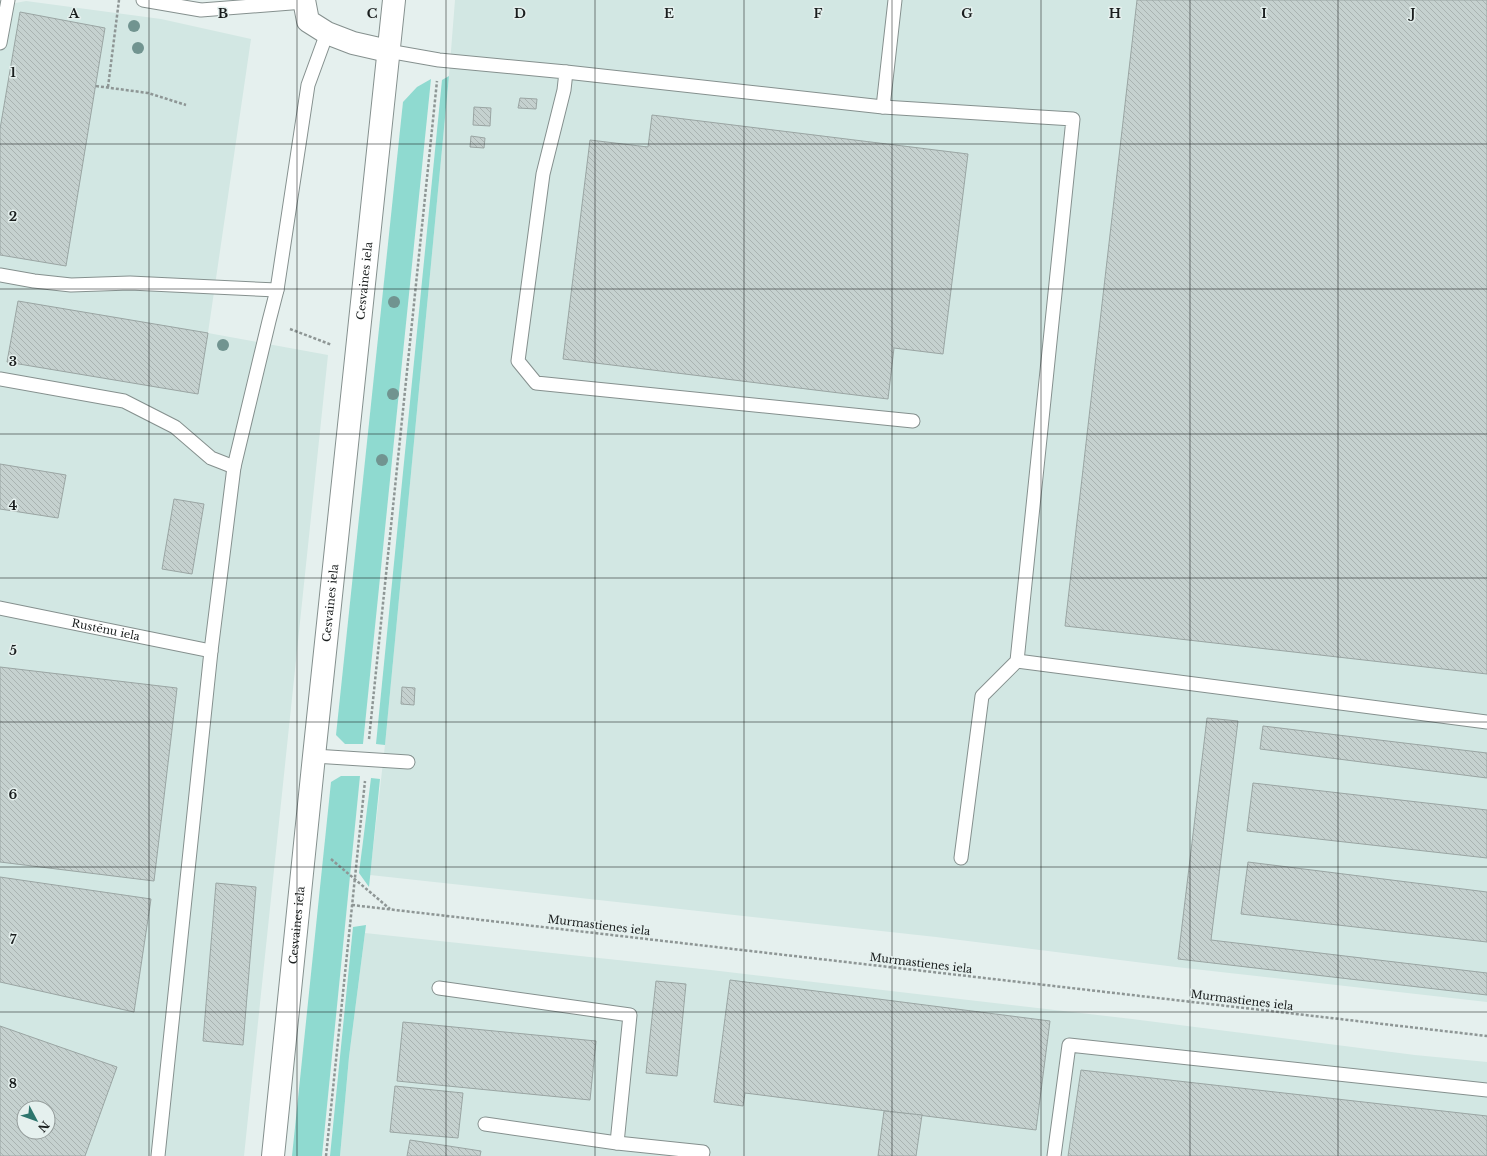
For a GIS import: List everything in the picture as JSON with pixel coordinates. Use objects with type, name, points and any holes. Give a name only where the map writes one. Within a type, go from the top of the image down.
[{"type":"street","name":"Cesvaines iela","points":[[273,1156],[394,0]]},
{"type":"street","points":[[304,1],[308,21],[327,33],[353,43],[388,51]]},
{"type":"lane","points":[[0,43],[8,0]]},
{"type":"lane","points":[[143,0],[201,10],[304,1]]},
{"type":"lane","points":[[883,108],[895,0]]},
{"type":"lane","points":[[158,1156],[211,651],[234,468],[277,290],[308,85],[327,33]]},
{"type":"lane","points":[[388,51],[439,60],[566,72],[883,108],[1073,119],[1017,661],[982,696],[961,858]]},
{"type":"lane","points":[[566,72],[564,90],[543,174],[518,361],[536,383],[914,421]]},
{"type":"lane","points":[[0,275],[71,285],[130,282],[277,290]]},
{"type":"lane","points":[[0,379],[124,401],[175,426],[211,458],[234,468]]},
{"type":"lane","name":"Rustēnu iela","points":[[0,608],[211,651]]},
{"type":"lane","points":[[1017,661],[1487,722]]},
{"type":"lane","points":[[314,756],[408,762]]},
{"type":"lane","points":[[439,988],[630,1015],[617,1143]]},
{"type":"lane","points":[[1054,1156],[1069,1045],[1487,1090]]},
{"type":"lane","points":[[485,1124],[617,1143],[703,1152],[702,1156]]},
{"type":"path","points":[[108,87],[119,0]]},
{"type":"path","points":[[369,745],[439,60]]},
{"type":"path","points":[[96,86],[148,93],[186,105]]},
{"type":"path","points":[[269,321],[323,342]]},
{"type":"path","points":[[326,1156],[366,776]]},
{"type":"path","points":[[306,839],[390,909]]},
{"type":"path","name":"Murmastienes iela","points":[[352,905],[1487,1036]]},
{"type":"shaded area","points":[[455,0],[1487,0],[1487,1002],[1176,967],[936,937],[370,875],[385,745]]},
{"type":"shaded area","points":[[26,1],[161,19],[251,39],[208,333],[328,355],[244,1156],[0,1156],[0,6]]},
{"type":"shaded area","points":[[449,76],[385,745],[376,744],[442,80]]},
{"type":"shaded area","points":[[431,79],[363,744],[345,744],[336,735],[403,102],[417,87]]},
{"type":"shaded area","points":[[341,776],[360,776],[322,1156],[292,1156],[331,782]]},
{"type":"shaded area","points":[[371,778],[380,779],[369,887],[359,873]]},
{"type":"shaded area","points":[[366,925],[349,1057],[340,1156],[330,1156],[353,927]]},
{"type":"shaded area","points":[[365,933],[711,970],[1132,1019],[1415,1055],[1487,1062],[1487,1156],[340,1156],[349,1057]]},
{"type":"building","points":[[1137,0],[1487,0],[1487,674],[1065,626]]},
{"type":"building","points":[[20,12],[105,28],[66,266],[0,255],[0,129]]},
{"type":"building","points":[[520,98],[537,99],[536,109],[518,108]]},
{"type":"building","points":[[474,107],[491,108],[490,126],[473,125]]},
{"type":"building","points":[[652,115],[968,154],[943,354],[894,348],[888,399],[563,359],[590,140],[648,147]]},
{"type":"building","points":[[471,136],[485,138],[484,148],[470,147]]},
{"type":"building","points":[[18,301],[208,333],[198,394],[7,362]]},
{"type":"building","points":[[0,464],[66,475],[58,518],[0,509]]},
{"type":"building","points":[[174,499],[204,504],[192,574],[162,569]]},
{"type":"building","points":[[0,667],[177,688],[154,881],[0,862]]},
{"type":"building","points":[[402,687],[415,688],[414,705],[401,704]]},
{"type":"building","points":[[1207,718],[1238,721],[1211,940],[1487,973],[1487,995],[1178,959]]},
{"type":"building","points":[[1263,726],[1487,753],[1487,778],[1260,749]]},
{"type":"building","points":[[1253,783],[1487,810],[1487,858],[1247,831]]},
{"type":"building","points":[[1248,862],[1487,892],[1487,942],[1241,914]]},
{"type":"building","points":[[0,877],[151,899],[134,1012],[0,982]]},
{"type":"building","points":[[216,883],[256,887],[243,1045],[203,1041]]},
{"type":"building","points":[[730,980],[1050,1021],[1036,1130],[745,1093],[743,1106],[714,1102]]},
{"type":"building","points":[[656,981],[686,984],[677,1076],[646,1073]]},
{"type":"building","points":[[403,1022],[596,1041],[590,1100],[397,1081]]},
{"type":"building","points":[[0,1026],[117,1067],[85,1156],[0,1156]]},
{"type":"building","points":[[1081,1070],[1487,1116],[1487,1156],[1068,1156]]},
{"type":"building","points":[[395,1086],[463,1093],[458,1138],[390,1132]]},
{"type":"building","points":[[884,1111],[922,1115],[916,1156],[878,1156]]},
{"type":"building","points":[[410,1140],[481,1151],[480,1156],[407,1156]]}]
